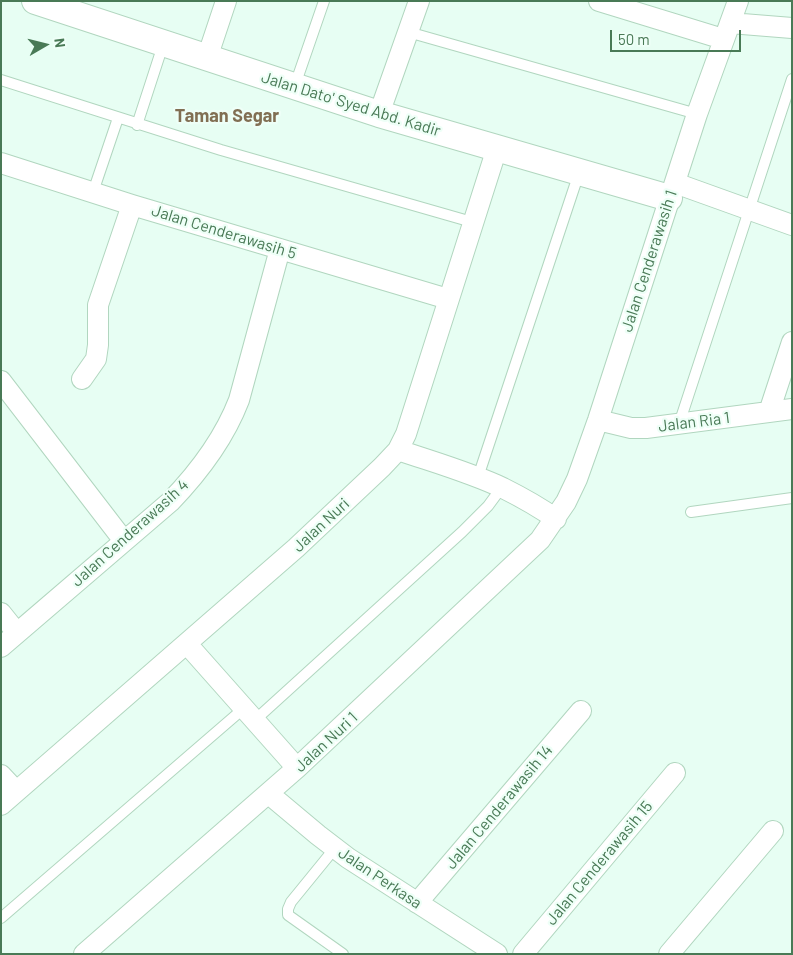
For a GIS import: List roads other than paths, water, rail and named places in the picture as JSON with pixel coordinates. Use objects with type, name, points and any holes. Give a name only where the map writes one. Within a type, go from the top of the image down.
[{"type":"street","name":"Jalan Dato' Syed Abd. Kadir","points":[[34,1],[379,114],[579,172],[672,191]]},
{"type":"street","points":[[207,58],[226,1]]},
{"type":"street","points":[[379,114],[418,1]]},
{"type":"street","points":[[599,1],[726,31],[792,28]]},
{"type":"street","name":"Jalan Cenderawasih 1","points":[[556,518],[577,479],[598,420],[697,114],[738,1]]},
{"type":"street","name":"Jalan Nuri","points":[[1,805],[296,548],[398,450],[406,434],[497,148]]},
{"type":"street","name":"Jalan Cenderawasih 5","points":[[1,163],[448,299]]},
{"type":"street","points":[[672,191],[748,210],[792,225]]},
{"type":"street","points":[[82,379],[96,359],[98,352],[98,305],[132,204]]},
{"type":"street","name":"Jalan Cenderawasih 4","points":[[1,647],[170,502],[206,461],[233,417],[239,400],[280,249]]},
{"type":"street","points":[[769,412],[792,342]]},
{"type":"street","points":[[1,381],[124,541]]},
{"type":"street","name":"Jalan Ria 1","points":[[598,420],[631,428],[679,424],[792,409]]},
{"type":"street","points":[[398,450],[502,487],[556,518]]},
{"type":"street","name":"Jalan Nuri 1","points":[[84,954],[298,768],[540,540],[556,518]]},
{"type":"street","points":[[1,613],[17,633]]},
{"type":"street","points":[[187,644],[298,768]]},
{"type":"street","name":"Jalan Cenderawasih 14","points":[[417,903],[581,711]]},
{"type":"street","name":"Jalan Cenderawasih 15","points":[[523,954],[675,773]]},
{"type":"street","points":[[1,775],[16,791]]},
{"type":"street","name":"Jalan Perkasa","points":[[269,794],[334,848],[497,954]]},
{"type":"street","points":[[668,954],[773,831]]},
{"type":"lane","points":[[294,86],[324,1]]},
{"type":"lane","points":[[408,32],[697,114]]},
{"type":"lane","points":[[137,125],[164,44]]},
{"type":"lane","points":[[1,80],[137,125],[472,222]]},
{"type":"lane","points":[[679,424],[792,80]]},
{"type":"lane","points":[[94,192],[118,118]]},
{"type":"lane","points":[[478,477],[579,172]]},
{"type":"lane","points":[[1,918],[249,715],[462,532],[488,506],[502,487]]},
{"type":"lane","points":[[692,512],[792,498]]},
{"type":"lane","points":[[334,848],[291,902],[288,915],[341,953]]},
{"type":"district","name":"Taman Segar","points":[[227,116]]}]
